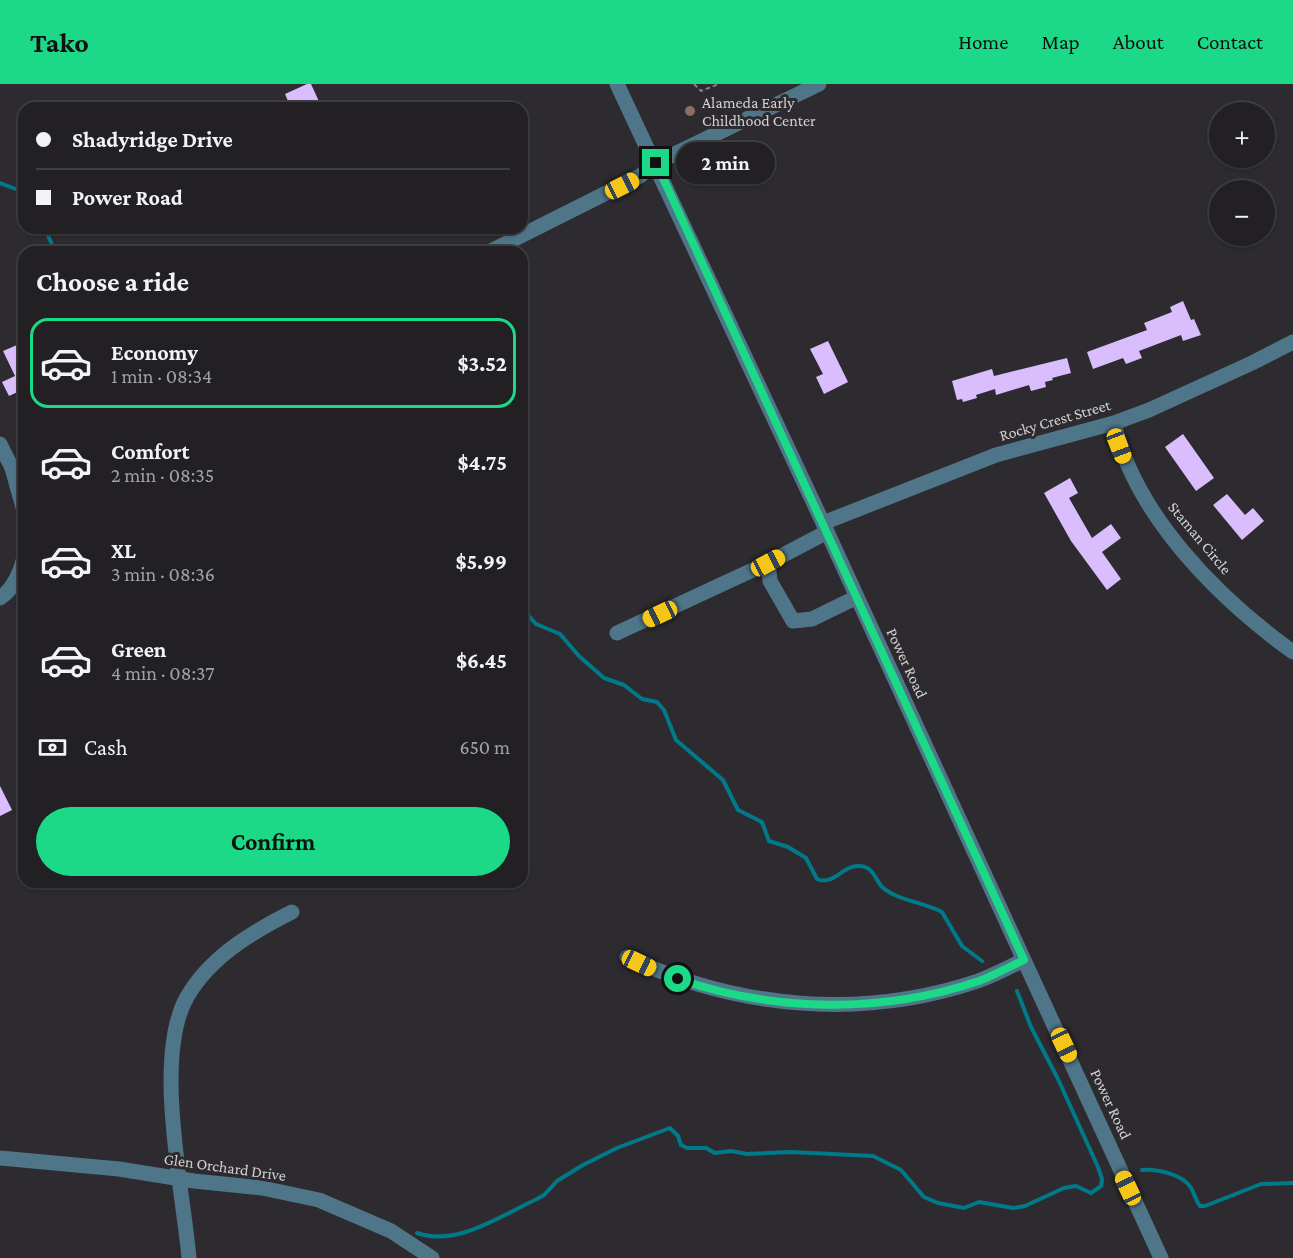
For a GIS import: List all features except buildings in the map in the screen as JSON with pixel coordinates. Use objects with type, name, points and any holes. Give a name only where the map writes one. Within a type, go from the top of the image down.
[{"type":"street","name":"Power Road","points":[[617,84],[825,527],[1161,1258]]},
{"type":"street","points":[[528,232],[640,176],[656,163],[819,84]]},
{"type":"street","points":[[501,246],[525,234]]},
{"type":"street","name":"Rocky Crest Street","points":[[617,633],[768,563],[825,527],[996,455],[1114,423],[1176,399],[1293,342]]},
{"type":"street","name":"Staman Circle","points":[[1114,423],[1119,446],[1129,471],[1173,538],[1231,601],[1293,652]]},
{"type":"street","points":[[0,444],[12,468],[18,490]]},
{"type":"street","points":[[768,563],[770,581],[793,621],[812,619],[857,597]]},
{"type":"street","points":[[0,598],[6,594],[18,577]]},
{"type":"street","points":[[189,1258],[178,1179],[171,1082],[173,1039],[186,998],[202,976],[228,950],[292,912]]},
{"type":"street","points":[[627,957],[696,985],[787,1004],[819,1005],[856,1005],[898,1000],[979,981],[1024,960]]},
{"type":"street","name":"Glen Orchard Drive","points":[[0,1158],[119,1168],[178,1179],[262,1188],[319,1200],[391,1231],[432,1258]]},
{"type":"path","points":[[694,84],[701,91],[719,84]]},
{"type":"waterway","points":[[0,183],[18,190]]},
{"type":"waterway","points":[[48,234],[52,246]]},
{"type":"waterway","points":[[528,615],[536,624],[560,634],[579,656],[604,678],[624,685],[642,699],[657,702],[664,710],[676,740],[723,780],[738,810],[762,822],[769,841],[788,847],[806,858],[817,879],[828,880],[853,867],[868,868],[888,892],[942,912],[962,946],[982,961]]},
{"type":"waterway","points":[[417,1233],[447,1236],[478,1228],[544,1195],[557,1181],[583,1165],[617,1148],[670,1128],[678,1136],[681,1145],[687,1148],[706,1148],[715,1153],[791,1152],[873,1156],[901,1170],[924,1197],[938,1203],[964,1208],[979,1202],[1013,1208],[1025,1206],[1064,1188],[1076,1186],[1091,1193],[1101,1186],[1102,1179],[1098,1167],[1058,1079],[1031,1027],[1017,991]]},
{"type":"waterway","points":[[1142,1170],[1155,1170],[1182,1179],[1191,1188],[1200,1206],[1261,1184],[1293,1183]]},
{"type":"place","name":"Alameda Early Childhood Center","points":[[690,111]]},
{"type":"route","points":[[656,163],[1024,960],[979,981],[898,1000],[856,1005],[787,1004],[748,997],[678,979]]}]
